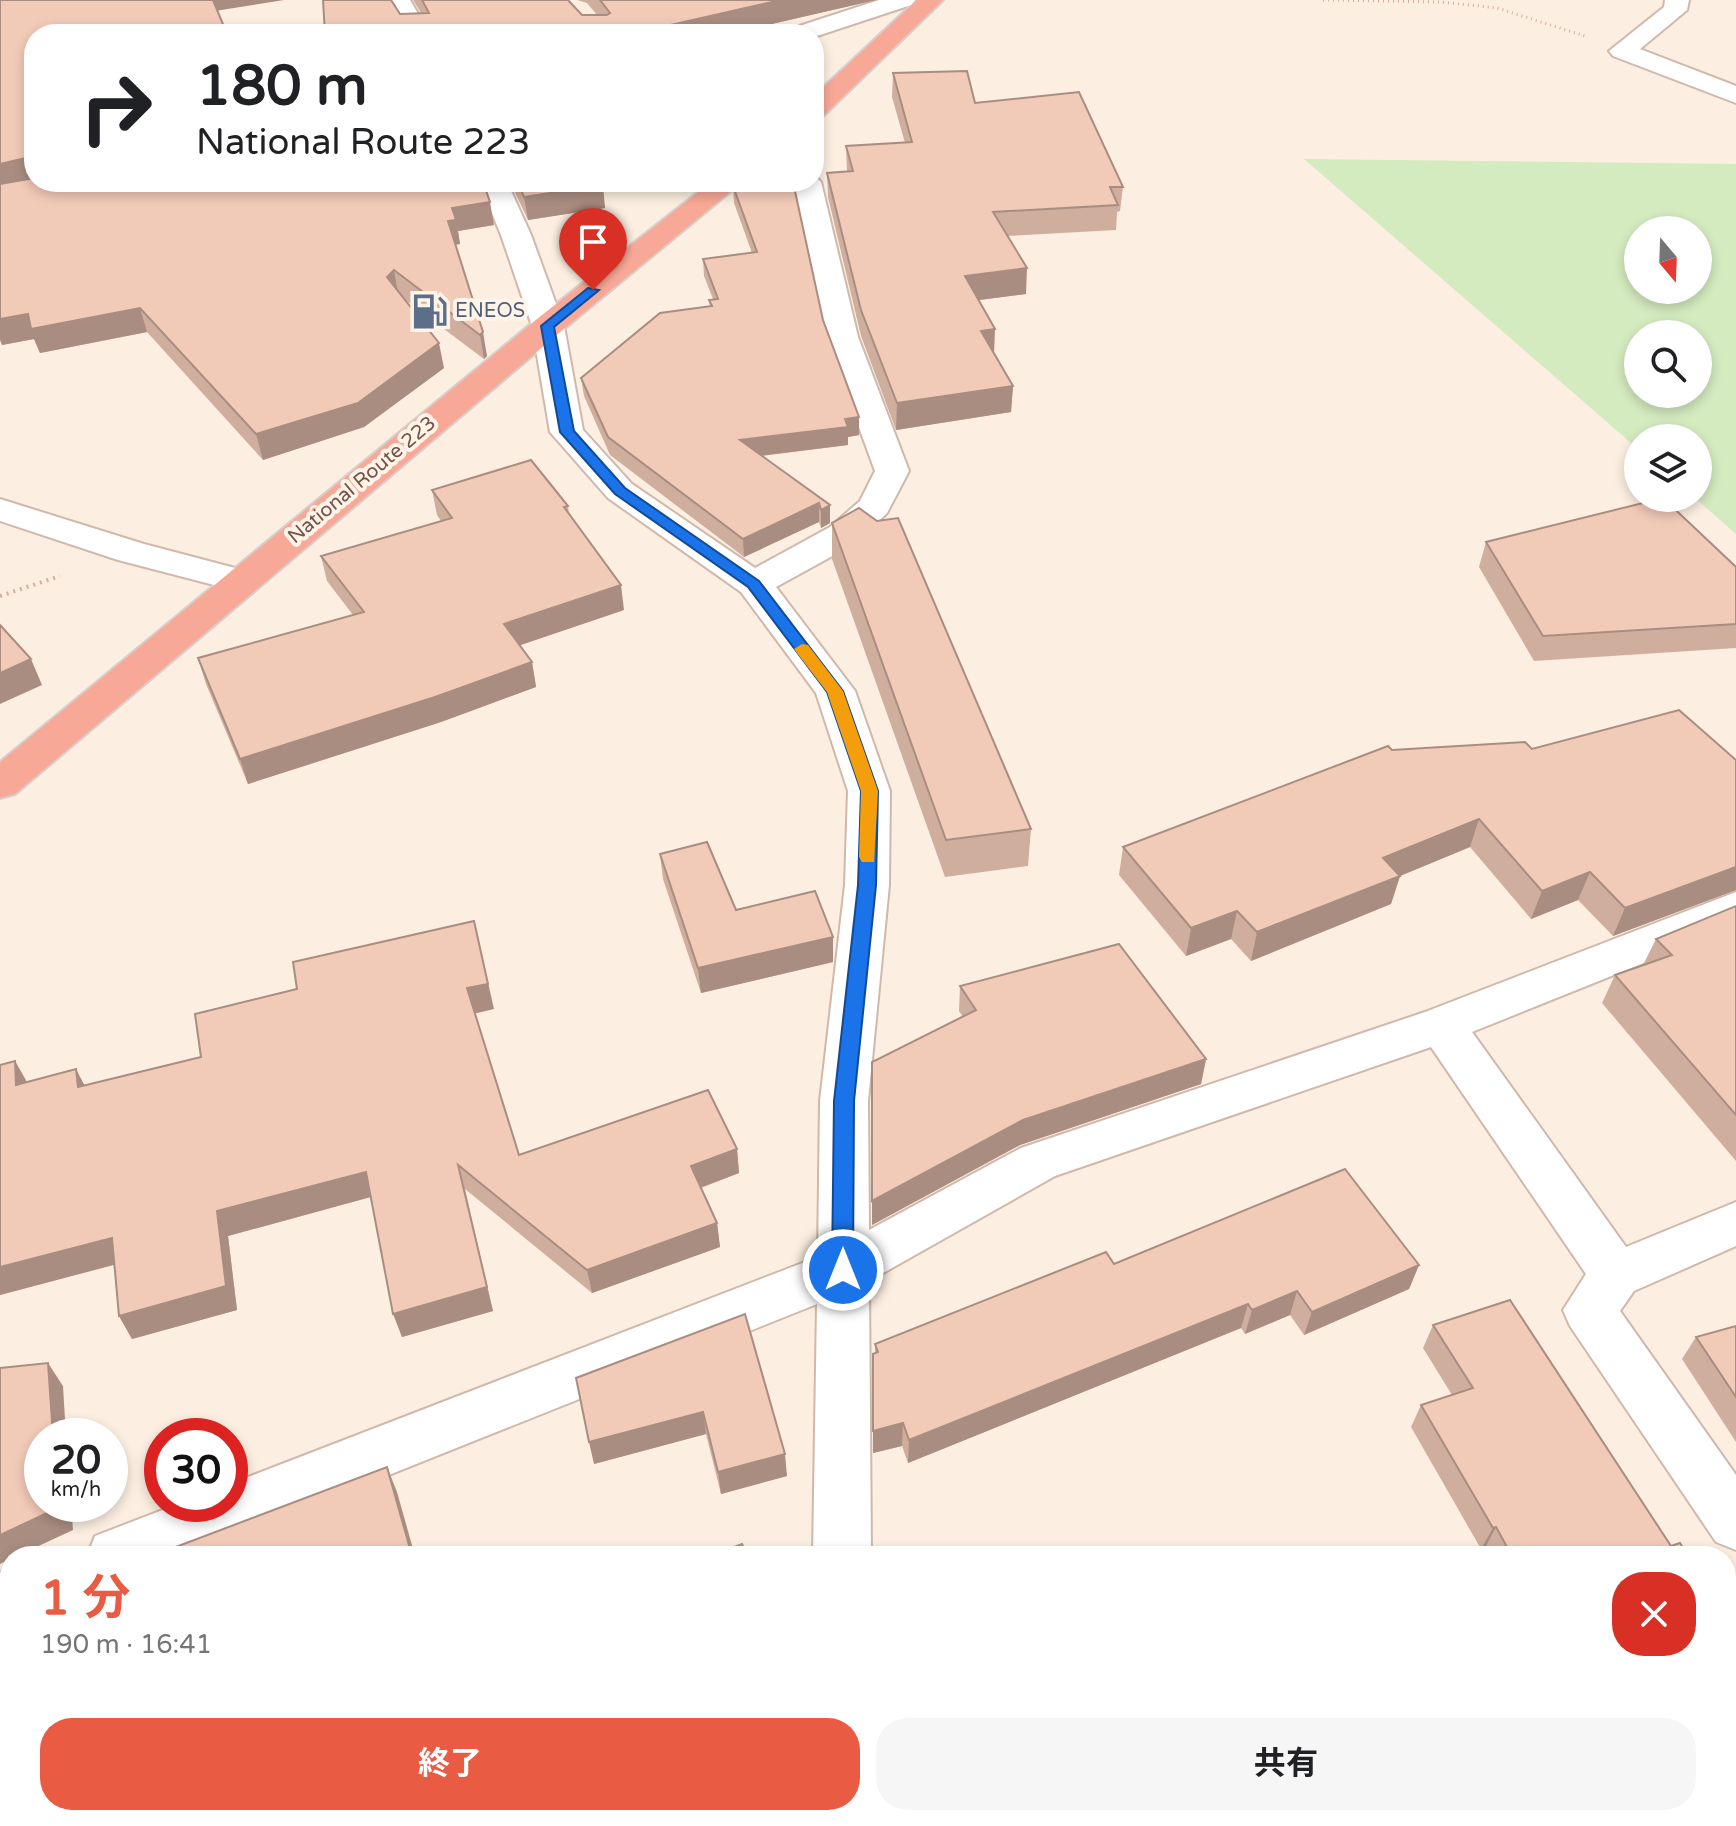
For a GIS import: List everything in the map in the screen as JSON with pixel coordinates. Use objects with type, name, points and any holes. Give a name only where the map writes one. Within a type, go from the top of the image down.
[{"type":"highway","points":[[824,101],[931,0]]},
{"type":"highway","name":"National Route 223","points":[[0,784],[548,326],[716,192]]},
{"type":"street","points":[[398,0],[412,24]]},
{"type":"street","points":[[824,26],[903,0]]},
{"type":"street","points":[[1622,51],[1675,10],[1677,0]]},
{"type":"street","points":[[1622,51],[1736,95]]},
{"type":"street","points":[[497,192],[548,326],[567,432],[620,491],[754,584],[835,691],[869,791],[867,885],[844,1101],[842,1546]]},
{"type":"street","points":[[754,584],[843,535],[875,506],[892,471],[842,337],[809,192]]},
{"type":"street","points":[[0,510],[131,552],[241,581]]},
{"type":"street","points":[[141,1546],[843,1270],[1038,1162],[1441,1025],[1736,908]]},
{"type":"street","points":[[1441,1025],[1616,1275]]},
{"type":"street","points":[[1736,1223],[1616,1275],[1589,1310],[1736,1523]]},
{"type":"path","points":[[1323,0],[1440,2],[1497,8],[1622,51]]},
{"type":"green space","points":[[1304,159],[1736,164],[1736,534],[1711,512],[1712,424],[1624,424],[1624,437]]},
{"type":"building","points":[[0,0],[213,0],[223,24],[24,24],[24,158],[0,164]]},
{"type":"building","points":[[323,0],[391,0],[400,14],[429,13],[422,0],[568,0],[582,15],[607,15],[610,13],[600,0],[781,0],[675,24],[324,24]]},
{"type":"building","points":[[967,71],[975,103],[1079,92],[1123,187],[1110,187],[1118,205],[993,212],[1027,268],[965,276],[995,329],[981,331],[1013,386],[897,403],[861,310],[827,173],[853,171],[846,146],[912,142],[893,73]]},
{"type":"building","points":[[24,180],[24,192],[486,192],[490,202],[452,208],[456,220],[448,221],[483,332],[480,335],[394,270],[387,277],[439,343],[358,403],[256,434],[140,308],[31,329],[28,314],[0,319],[0,184]]},
{"type":"building","points":[[522,192],[557,192],[524,197]]},
{"type":"building","points":[[735,192],[795,192],[823,320],[859,417],[845,419],[848,427],[740,440],[830,505],[821,510],[819,503],[743,539],[608,437],[581,378],[660,313],[712,306],[709,300],[718,299],[703,259],[757,252]]},
{"type":"building","points":[[531,460],[568,506],[564,507],[621,585],[504,624],[532,662],[435,697],[240,759],[198,658],[364,612],[321,556],[452,518],[432,490]]},
{"type":"building","points":[[859,508],[877,521],[898,518],[1031,829],[946,840],[832,523]]},
{"type":"building","points":[[1624,508],[1624,512],[1678,512],[1736,567],[1736,624],[1543,636],[1486,542]]},
{"type":"building","points":[[0,625],[31,659],[0,673]]},
{"type":"building","points":[[1679,710],[1736,760],[1736,867],[1625,908],[1590,872],[1542,891],[1479,819],[1383,858],[1400,876],[1257,932],[1237,911],[1191,928],[1123,847],[1388,746],[1392,750],[1525,742],[1532,749]]},
{"type":"building","points":[[707,842],[736,910],[815,891],[833,937],[698,968],[660,854]]},
{"type":"building","points":[[1736,906],[1736,1115],[1615,975],[1672,955],[1656,939]]},
{"type":"building","points":[[474,921],[488,984],[467,988],[519,1155],[708,1090],[737,1149],[691,1166],[717,1223],[587,1270],[458,1165],[487,1287],[393,1314],[366,1172],[217,1211],[226,1286],[119,1316],[112,1238],[0,1267],[0,1065],[15,1061],[16,1085],[76,1069],[78,1087],[201,1057],[195,1014],[297,989],[293,962]]},
{"type":"building","points":[[1119,944],[1206,1059],[1023,1120],[872,1201],[872,1062],[976,1010],[960,986]]},
{"type":"building","points":[[1345,1169],[1419,1265],[1312,1312],[1297,1291],[1252,1310],[1248,1304],[909,1440],[903,1423],[873,1431],[873,1354],[878,1352],[875,1344],[1106,1252],[1114,1264]]},
{"type":"building","points":[[1510,1300],[1671,1546],[1506,1546],[1421,1405],[1473,1388],[1433,1325]]},
{"type":"building","points":[[745,1314],[785,1454],[718,1472],[703,1412],[589,1442],[576,1378]]},
{"type":"building","points":[[1736,1326],[1736,1397],[1696,1337]]},
{"type":"building","points":[[48,1363],[52,1418],[24,1418],[24,1522],[28,1522],[0,1535],[0,1368]]},
{"type":"building","points":[[387,1467],[409,1546],[178,1546]]},
{"type":"slow traffic","points":[[802,649],[835,691],[869,791],[868,857]]},
{"type":"place","name":"ENEOS","points":[[429,311]]},
{"type":"route","points":[[593,290],[548,326],[567,432],[620,491],[754,584],[835,691],[869,791],[867,885],[844,1101],[843,1270]]}]
